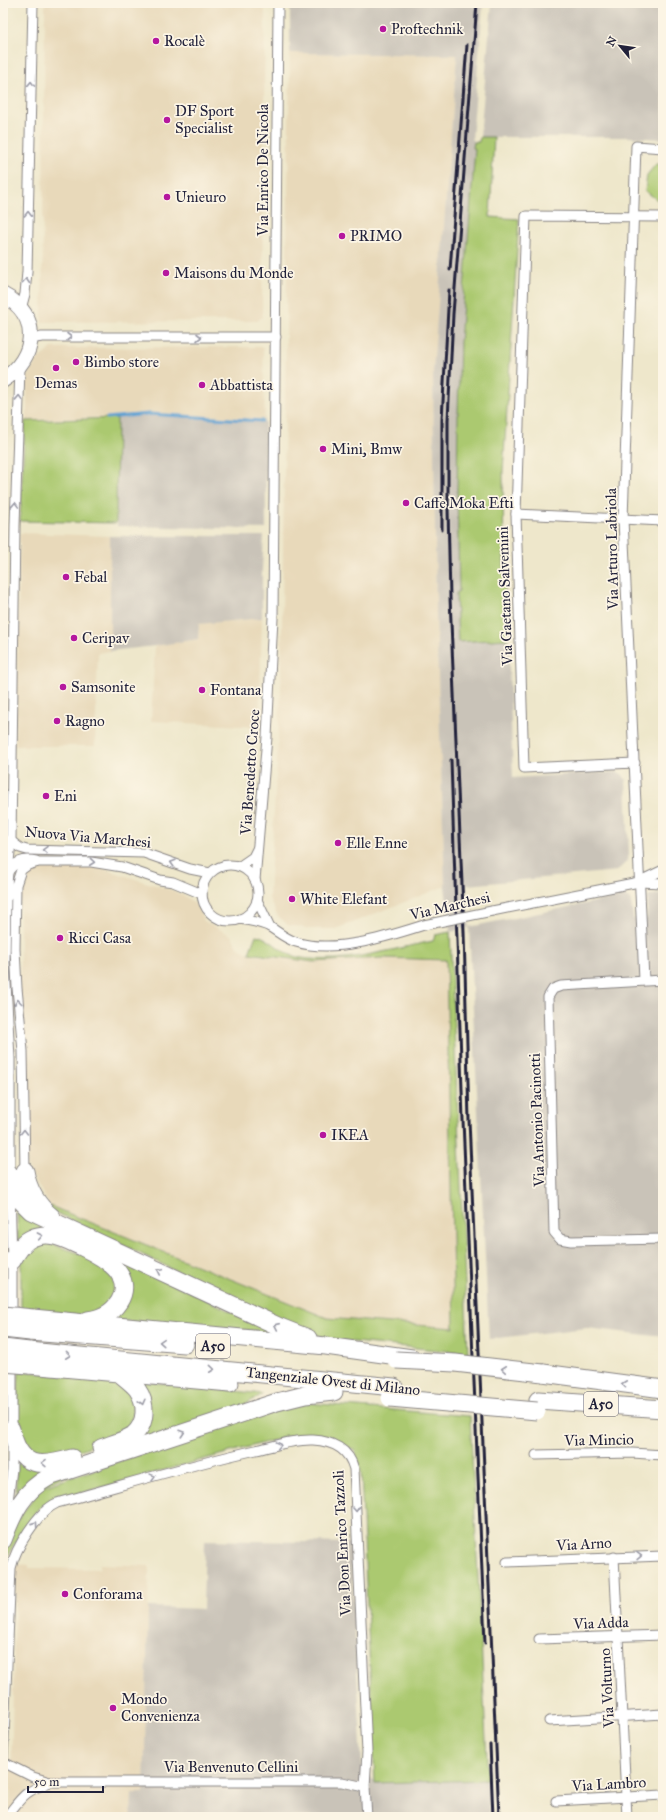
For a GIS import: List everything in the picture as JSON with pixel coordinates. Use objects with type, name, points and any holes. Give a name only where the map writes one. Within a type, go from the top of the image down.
[{"type":"highway","points":[[17,1172],[19,1199],[25,1207],[35,1214],[280,1327],[326,1346]]},
{"type":"highway","points":[[3,1315],[32,1325],[100,1318],[114,1308],[123,1292],[122,1280],[115,1268],[96,1253],[64,1239],[48,1235],[39,1236],[28,1240],[22,1245],[12,1261]]},
{"type":"highway","points":[[75,1321],[326,1346],[396,1358]]},
{"type":"highway","name":"Tangenziale Ovest di Milano","points":[[3,1329],[32,1325],[396,1358],[543,1373],[663,1389]]},
{"type":"highway","name":"Tangenziale Ovest di Milano","points":[[3,1348],[29,1358],[392,1392]]},
{"type":"highway","points":[[3,1362],[29,1358],[119,1372],[334,1392],[392,1392],[538,1405],[596,1413],[644,1407],[663,1409]]},
{"type":"highway","points":[[11,1429],[19,1452],[27,1460],[42,1464],[55,1463],[76,1457],[131,1436],[142,1422],[144,1415],[143,1401],[136,1388],[119,1372]]},
{"type":"highway","points":[[3,1540],[15,1510],[24,1497],[35,1486],[48,1477],[277,1402],[305,1395],[334,1392]]},
{"type":"main road","points":[[3,295],[11,299],[21,309],[29,325],[30,339],[28,352],[20,367],[3,380]]},
{"type":"main road","points":[[5,874],[6,894]]},
{"type":"street","points":[[21,309],[25,294],[27,272],[33,3]]},
{"type":"street","name":"Via Enrico De Nicola","points":[[274,532],[278,3]]},
{"type":"street","name":"Via Arturo Labriola","points":[[639,882],[635,763],[623,518],[635,216],[636,146],[663,148]]},
{"type":"street","name":"Via Gaetano Salvemini","points":[[635,216],[526,216],[516,514],[524,768],[635,763]]},
{"type":"street","points":[[635,216],[663,217]]},
{"type":"street","points":[[30,339],[42,337],[276,337]]},
{"type":"street","points":[[5,874],[10,841],[20,367]]},
{"type":"street","points":[[516,514],[663,521]]},
{"type":"street","name":"Via Benedetto Croce","points":[[255,880],[270,689],[274,532]]},
{"type":"street","name":"Nuova Via Marchesi","points":[[10,841],[20,848],[27,850],[144,853],[190,870],[210,873]]},
{"type":"street","points":[[240,866],[253,857],[258,846]]},
{"type":"street","points":[[5,874],[20,861],[30,859],[39,862]]},
{"type":"street","name":"Nuova Via Marchesi","points":[[17,1172],[23,1051],[15,963],[16,885],[21,870],[28,865],[39,862],[91,862],[122,867],[160,880],[182,885],[202,894]]},
{"type":"street","points":[[224,865],[240,866],[251,874],[255,880],[258,893],[257,900],[254,908],[248,914],[240,919],[227,921],[215,916],[206,907],[202,894],[206,879],[210,873],[224,865]]},
{"type":"street","name":"Via Marchesi","points":[[639,882],[663,870]]},
{"type":"street","points":[[639,882],[644,980]]},
{"type":"street","name":"Via Marchesi","points":[[240,919],[261,923],[293,942],[306,945],[323,946],[369,940],[424,925],[639,882],[663,883]]},
{"type":"street","points":[[3,1535],[11,1484],[12,1261],[17,1172],[5,963],[6,894]]},
{"type":"street","points":[[257,900],[270,927]]},
{"type":"street","name":"Via Antonio Pacinotti","points":[[663,980],[561,986],[553,989],[548,997],[554,1232],[560,1239],[571,1241],[663,1239]]},
{"type":"street","name":"Via Don Enrico Tazzoli","points":[[3,1761],[10,1572],[14,1556],[42,1514],[55,1504],[240,1454],[301,1440],[313,1440],[326,1442],[342,1449],[351,1459],[354,1473],[367,1752],[364,1787],[367,1817]]},
{"type":"street","name":"Via Mincio","points":[[536,1455],[632,1453],[663,1455]]},
{"type":"street","name":"Via Arno","points":[[507,1562],[663,1556]]},
{"type":"street","name":"Via Volturno","points":[[614,1557],[627,1817]]},
{"type":"street","name":"Via Adda","points":[[540,1639],[663,1635]]},
{"type":"street","points":[[549,1721],[663,1714]]},
{"type":"street","points":[[3,1761],[33,1776],[50,1782]]},
{"type":"street","points":[[6,1817],[24,1794],[50,1782]]},
{"type":"street","name":"Via Benvenuto Cellini","points":[[50,1782],[342,1782],[364,1787]]},
{"type":"street","name":"Via Lambro","points":[[556,1801],[663,1795]]},
{"type":"shaded area","points":[[45,3],[265,3],[262,317],[257,321],[42,322]]},
{"type":"shaded area","points":[[290,3],[483,3],[472,139],[474,140],[473,148],[475,149],[460,342],[457,490],[459,591],[456,593],[458,642],[508,639],[513,778],[617,772],[622,774],[626,780],[629,855],[626,862],[617,871],[467,885],[469,927],[450,932],[445,886],[436,614],[433,371],[457,55],[290,53]]},
{"type":"shaded area","points":[[492,3],[663,3],[663,139],[629,137],[480,137]]},
{"type":"shaded area","points":[[290,53],[457,55],[433,371],[436,614],[445,886],[336,929],[311,929],[288,925],[277,915],[269,898],[281,691]]},
{"type":"shaded area","points":[[263,347],[265,421],[149,413],[111,417],[27,420],[27,379],[38,359],[52,348]]},
{"type":"shaded area","points":[[149,415],[265,422],[266,529],[117,526],[117,418]]},
{"type":"shaded area","points":[[20,533],[110,536],[110,651],[98,653],[95,746],[15,746]]},
{"type":"shaded area","points":[[110,536],[264,536],[262,618],[199,624],[198,639],[110,651]]},
{"type":"shaded area","points":[[262,618],[259,727],[151,721],[155,646],[198,639],[199,624]]},
{"type":"shaded area","points":[[85,866],[100,868],[174,891],[186,897],[195,904],[204,921],[232,936],[236,945],[242,950],[253,955],[313,962],[383,958],[446,960],[454,1329],[327,1318],[50,1206],[27,1166],[20,992],[20,878],[28,870]]},
{"type":"shaded area","points":[[663,894],[663,1337],[587,1328],[489,1339],[469,927],[624,896],[631,900],[633,919],[647,918],[648,899],[650,895]]},
{"type":"shaded area","points":[[205,1540],[350,1543],[362,1765],[375,1783],[488,1780],[489,1817],[131,1817],[132,1793],[144,1793],[148,1607],[203,1609]]},
{"type":"shaded area","points":[[16,1564],[29,1565],[29,1568],[99,1569],[100,1564],[149,1566],[144,1793],[132,1793],[131,1817],[10,1817]]},
{"type":"green space","points":[[480,137],[494,137],[490,217],[519,219],[503,471],[504,575],[508,639],[458,642],[456,593],[459,591],[457,490],[460,342],[475,149],[473,148],[474,142],[479,142]]},
{"type":"green space","points":[[656,164],[663,164],[663,201],[659,201],[645,191],[647,175]]},
{"type":"green space","points":[[117,418],[116,523],[20,521],[25,421]]},
{"type":"green space","points":[[450,932],[468,1353],[344,1341],[326,1338],[291,1327],[49,1209],[50,1206],[327,1318],[454,1328],[446,960],[383,958],[313,962],[249,953],[256,935],[266,939],[293,956],[309,959],[326,959],[363,956],[433,941],[435,935]]},
{"type":"green space","points":[[17,1208],[269,1330],[269,1332],[110,1320],[126,1286],[64,1235],[18,1244]]},
{"type":"green space","points":[[43,1241],[96,1259],[110,1272],[114,1281],[113,1295],[104,1307],[81,1316],[21,1308],[21,1262],[25,1252]]},
{"type":"green space","points":[[19,1371],[113,1381],[128,1392],[133,1403],[133,1416],[126,1428],[106,1441],[59,1457],[31,1459],[16,1429]]},
{"type":"green space","points":[[139,1381],[263,1394],[244,1405],[16,1496],[17,1462],[21,1465],[64,1463],[115,1445],[135,1435]]},
{"type":"green space","points":[[307,1403],[470,1416],[488,1780],[375,1783],[361,1472],[355,1451],[337,1441],[322,1436],[285,1437],[49,1502],[40,1507],[31,1518],[14,1545],[3,1567],[3,1554],[8,1534],[40,1488],[241,1420]]},
{"type":"waterway","points":[[107,418],[149,414],[262,421]]},
{"type":"railway","points":[[477,3],[453,314],[448,420],[448,508],[450,598],[464,932],[469,1120],[499,1817]]},
{"type":"railway","points":[[450,270],[467,45]]},
{"type":"railway","points":[[442,530],[442,420],[449,290]]},
{"type":"railway","points":[[451,760],[463,1120],[485,1643]]},
{"type":"railway","points":[[490,1745],[493,1817]]},
{"type":"place","name":"Proftechnik","points":[[383,29]]},
{"type":"place","name":"Rocalè","points":[[156,41]]},
{"type":"place","name":"DF Sport Specialist","points":[[167,120]]},
{"type":"place","name":"Unieuro","points":[[167,197]]},
{"type":"place","name":"PRIMO","points":[[342,236]]},
{"type":"place","name":"Maisons du Monde","points":[[166,273]]},
{"type":"place","name":"Bimbo store","points":[[76,362]]},
{"type":"place","name":"Demas","points":[[56,368]]},
{"type":"place","name":"Abbattista","points":[[202,385]]},
{"type":"place","name":"Mini, Bmw","points":[[323,449]]},
{"type":"place","name":"Caffe Moka Efti","points":[[406,503]]},
{"type":"place","name":"Febal","points":[[66,577]]},
{"type":"place","name":"Ceripav","points":[[74,638]]},
{"type":"place","name":"Samsonite","points":[[63,687]]},
{"type":"place","name":"Fontana","points":[[202,690]]},
{"type":"place","name":"Ragno","points":[[57,721]]},
{"type":"place","name":"Eni","points":[[46,796]]},
{"type":"place","name":"Elle Enne","points":[[338,843]]},
{"type":"place","name":"White Elefant","points":[[292,899]]},
{"type":"place","name":"Ricci Casa","points":[[60,938]]},
{"type":"place","name":"IKEA","points":[[323,1135]]},
{"type":"place","name":"Conforama","points":[[65,1594]]},
{"type":"place","name":"Mondo Convenienza","points":[[113,1708]]}]
